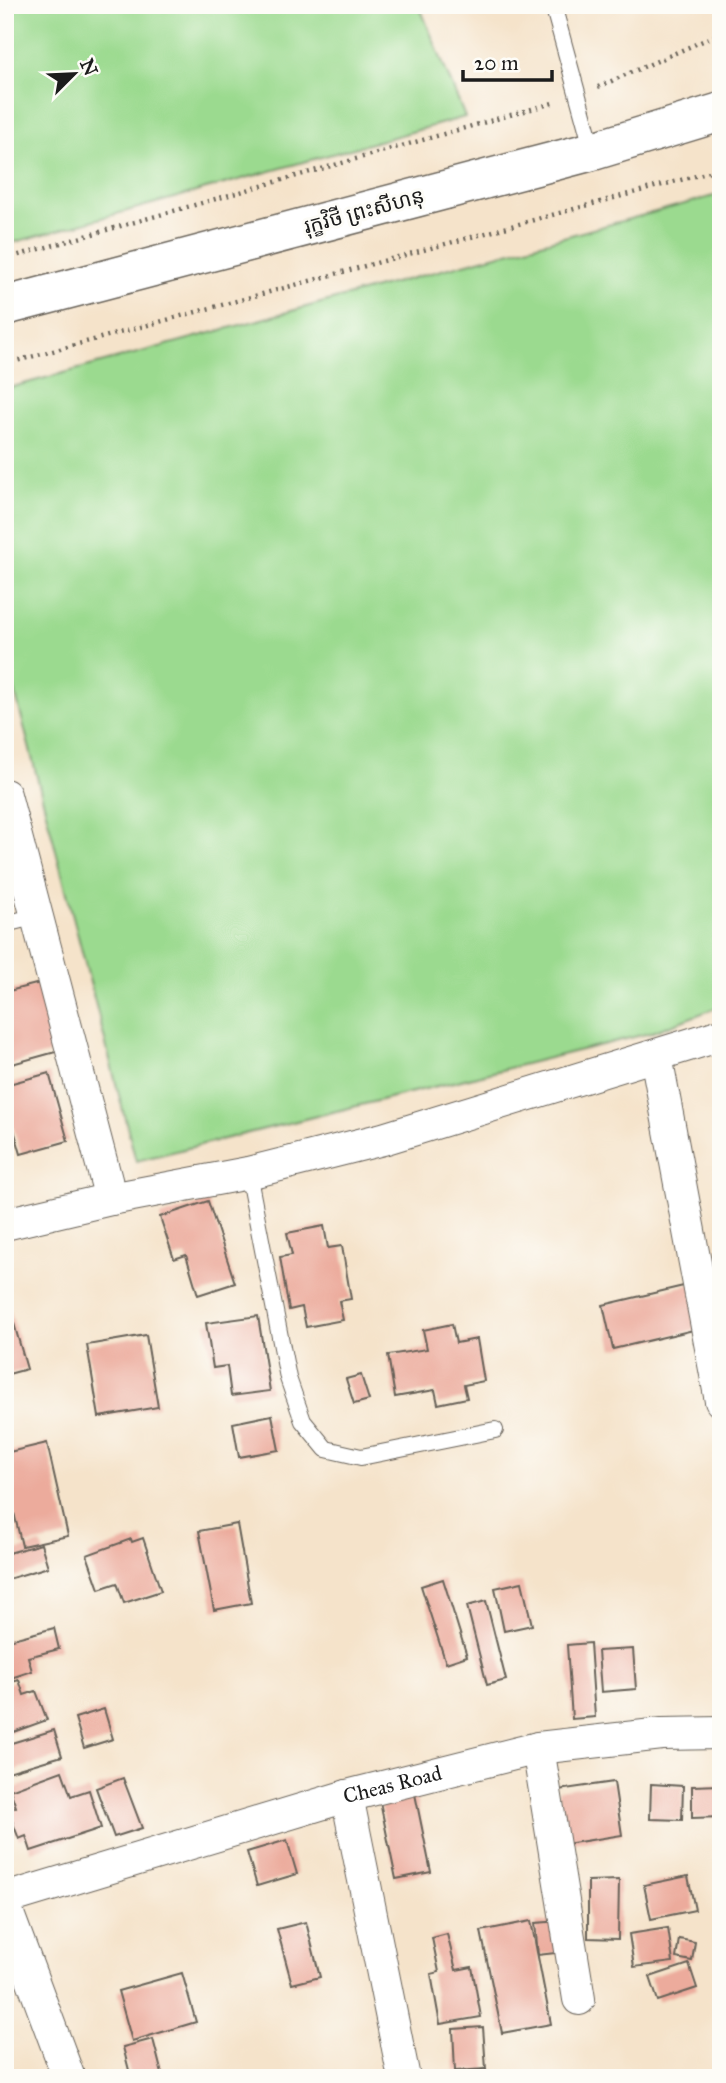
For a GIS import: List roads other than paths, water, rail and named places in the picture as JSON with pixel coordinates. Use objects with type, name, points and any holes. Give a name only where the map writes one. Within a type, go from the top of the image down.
[{"type":"street","name":"រុក្ខវិថី ព្រះសីហនុ","points":[[5,306],[593,151],[721,112]]},
{"type":"street","points":[[5,795],[111,1199]]},
{"type":"street","points":[[5,1224],[111,1199],[248,1173],[383,1139],[721,1035]]},
{"type":"street","points":[[656,1056],[721,1401]]},
{"type":"street","name":"Cheas Road","points":[[5,1899],[347,1796],[538,1748],[662,1734],[721,1733]]},
{"type":"street","points":[[538,1748],[579,1999]]},
{"type":"street","points":[[347,1796],[404,2078]]},
{"type":"street","points":[[5,1906],[69,2078]]},
{"type":"lane","points":[[553,5],[593,151]]},
{"type":"lane","points":[[5,924],[37,916]]},
{"type":"lane","points":[[248,1173],[288,1378],[303,1421],[326,1449],[361,1457],[495,1430]]}]
